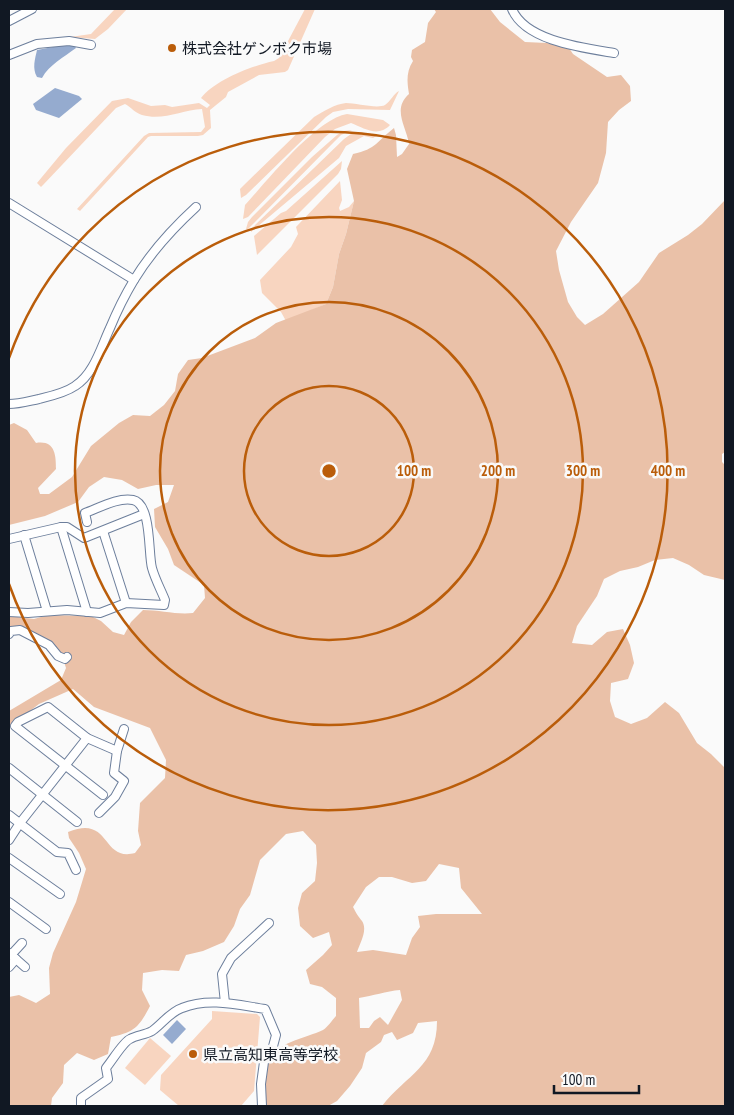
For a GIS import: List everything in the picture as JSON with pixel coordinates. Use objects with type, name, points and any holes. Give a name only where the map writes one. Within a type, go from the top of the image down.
[{"type":"street","points":[[9,21],[32,9]]},
{"type":"street","points":[[512,9],[529,29],[537,34],[586,48],[614,52]]},
{"type":"street","points":[[9,55],[37,44],[69,41],[91,45]]},
{"type":"street","points":[[9,203],[134,280]]},
{"type":"street","points":[[9,404],[45,398],[61,393],[76,386],[86,376],[134,280],[152,252],[173,228],[196,207]]},
{"type":"street","points":[[9,612],[28,613],[67,610],[100,613],[126,603],[164,605],[165,600],[152,567],[148,524],[139,502],[123,500],[85,513],[87,522]]},
{"type":"street","points":[[9,539],[61,527],[67,527],[84,538],[144,514]]},
{"type":"street","points":[[61,527],[87,612]]},
{"type":"street","points":[[103,531],[126,603]]},
{"type":"street","points":[[24,535],[47,611]]},
{"type":"street","points":[[9,634],[11,631],[20,630],[49,646],[58,656],[65,659],[67,657]]},
{"type":"street","points":[[103,795],[15,726],[18,722],[48,707],[87,738],[117,752]]},
{"type":"street","points":[[99,813],[115,797],[124,781],[114,773],[117,752],[124,729]]},
{"type":"street","points":[[9,840],[20,823],[87,738]]},
{"type":"street","points":[[9,768],[77,822]]},
{"type":"street","points":[[9,815],[57,852],[68,853],[76,870]]},
{"type":"street","points":[[9,858],[60,894]]},
{"type":"street","points":[[9,902],[46,928]]},
{"type":"street","points":[[225,1003],[222,974],[231,958],[269,923]]},
{"type":"street","points":[[9,967],[12,956],[22,943]]},
{"type":"street","points":[[12,956],[26,967]]},
{"type":"street","points":[[81,1106],[81,1098],[108,1079],[106,1068],[128,1039],[149,1033],[181,1008],[201,1003],[225,1003],[265,1009],[276,1035],[272,1050],[264,1062],[260,1084],[262,1106]]},
{"type":"shaded area","points":[[115,9],[127,9],[108,29],[95,39],[70,37],[91,34]]},
{"type":"shaded area","points":[[305,9],[315,9],[288,70],[259,75],[228,92],[226,97],[210,110],[211,128],[203,135],[148,137],[80,211],[77,209],[144,136],[149,133],[201,132],[205,127],[202,109],[150,117],[140,114],[125,104],[116,108],[41,187],[37,183],[66,148],[112,101],[128,98],[151,106],[165,105],[172,107],[199,103],[207,108],[210,105],[201,98],[215,85],[244,70],[279,58]]},
{"type":"shaded area","points":[[434,9],[490,9],[500,22],[525,42],[547,43],[569,48],[573,54],[607,77],[621,75],[630,86],[631,101],[608,122],[606,153],[598,183],[571,222],[556,251],[568,302],[577,317],[585,325],[603,314],[639,282],[659,253],[702,224],[725,200],[725,452],[722,454],[722,462],[725,465],[725,580],[704,575],[689,565],[673,558],[655,560],[638,567],[620,571],[604,579],[597,596],[577,626],[572,643],[592,645],[607,632],[623,629],[630,645],[634,663],[628,679],[611,683],[610,701],[615,717],[631,724],[647,718],[665,702],[679,713],[697,743],[724,767],[725,1106],[382,1106],[426,1060],[436,1037],[437,1021],[418,1023],[413,1033],[397,1040],[392,1032],[384,1035],[381,1042],[366,1053],[362,1068],[350,1086],[337,1101],[328,1106],[264,1106],[263,1073],[270,1056],[291,1042],[323,1030],[336,1016],[336,998],[322,987],[310,984],[306,970],[332,945],[329,932],[313,938],[300,926],[298,908],[302,893],[315,881],[317,863],[316,845],[303,831],[286,834],[260,860],[250,895],[240,909],[234,926],[224,942],[203,951],[186,955],[179,971],[162,970],[143,973],[142,990],[150,1006],[143,1019],[135,1028],[126,1033],[111,1037],[108,1054],[94,1060],[77,1053],[64,1065],[63,1083],[52,1098],[51,1106],[9,1106],[9,997],[19,995],[36,1003],[50,994],[49,968],[53,953],[76,902],[86,869],[79,853],[69,838],[68,832],[82,828],[92,829],[99,833],[116,851],[124,854],[135,853],[141,845],[138,831],[140,803],[165,778],[166,760],[150,728],[94,707],[73,689],[39,704],[9,727],[9,711],[61,680],[66,668],[61,652],[20,626],[9,627],[9,616],[34,619],[48,615],[91,616],[101,621],[113,632],[124,635],[131,622],[143,610],[193,613],[205,598],[204,585],[174,565],[168,549],[155,527],[154,509],[168,502],[174,485],[156,485],[138,489],[122,480],[104,477],[89,487],[78,502],[45,516],[9,525],[9,425],[14,423],[27,430],[36,443],[51,446],[55,454],[56,469],[38,488],[40,494],[49,494],[72,477],[91,446],[119,423],[133,415],[150,416],[164,405],[175,391],[178,374],[188,360],[202,358],[255,338],[276,323],[326,304],[333,287],[339,254],[354,201],[347,169],[353,154],[372,147],[394,128],[397,157],[402,154],[409,144],[401,106],[409,94],[408,77],[413,61],[411,57],[412,50],[425,42],[428,23],[436,12]],"holes":[[[439,864],[459,868],[461,888],[482,914],[418,916],[420,927],[412,938],[406,955],[373,950],[357,952],[363,936],[364,925],[353,907],[366,887],[379,877],[392,877],[412,883],[426,881]],[[400,990],[402,1000],[388,1025],[380,1017],[369,1028],[360,1028],[359,998]]]},
{"type":"shaded area","points":[[399,91],[390,110],[348,109],[333,112],[241,198],[240,189],[314,117],[330,108],[346,103],[385,105]]},
{"type":"shaded area","points":[[347,114],[383,120],[390,125],[381,131],[371,131],[351,123],[335,129],[248,217],[243,219],[245,205],[293,152],[321,127],[335,118]]},
{"type":"shaded area","points":[[352,130],[341,135],[246,229],[252,217],[312,157],[337,135],[343,131]]},
{"type":"shaded area","points":[[358,132],[378,135],[373,138],[364,136],[346,146],[339,158],[251,232],[251,229],[344,139]]},
{"type":"shaded area","points":[[342,161],[338,174],[257,255],[254,236],[281,213],[286,211]]},
{"type":"shaded area","points":[[340,181],[342,200],[339,208],[340,211],[349,207],[354,201],[339,254],[333,287],[326,304],[286,321],[281,312],[262,293],[260,280],[291,247],[298,234],[296,227]]},
{"type":"shaded area","points":[[212,1011],[257,1014],[260,1017],[254,1091],[241,1106],[179,1106],[160,1090],[161,1075],[212,1019]]},
{"type":"shaded area","points":[[150,1038],[171,1056],[145,1085],[125,1068]]},
{"type":"water","points":[[69,44],[74,45],[76,48],[53,65],[42,78],[37,77],[34,67],[37,50]]},
{"type":"water","points":[[55,88],[79,96],[82,99],[59,118],[36,110],[33,104]]},
{"type":"water","points":[[177,1020],[186,1029],[172,1044],[163,1035]]},
{"type":"place","name":"株式会社ゲンボク市場","points":[[172,48]]},
{"type":"place","name":"県立高知東高等学校","points":[[193,1054]]}]
